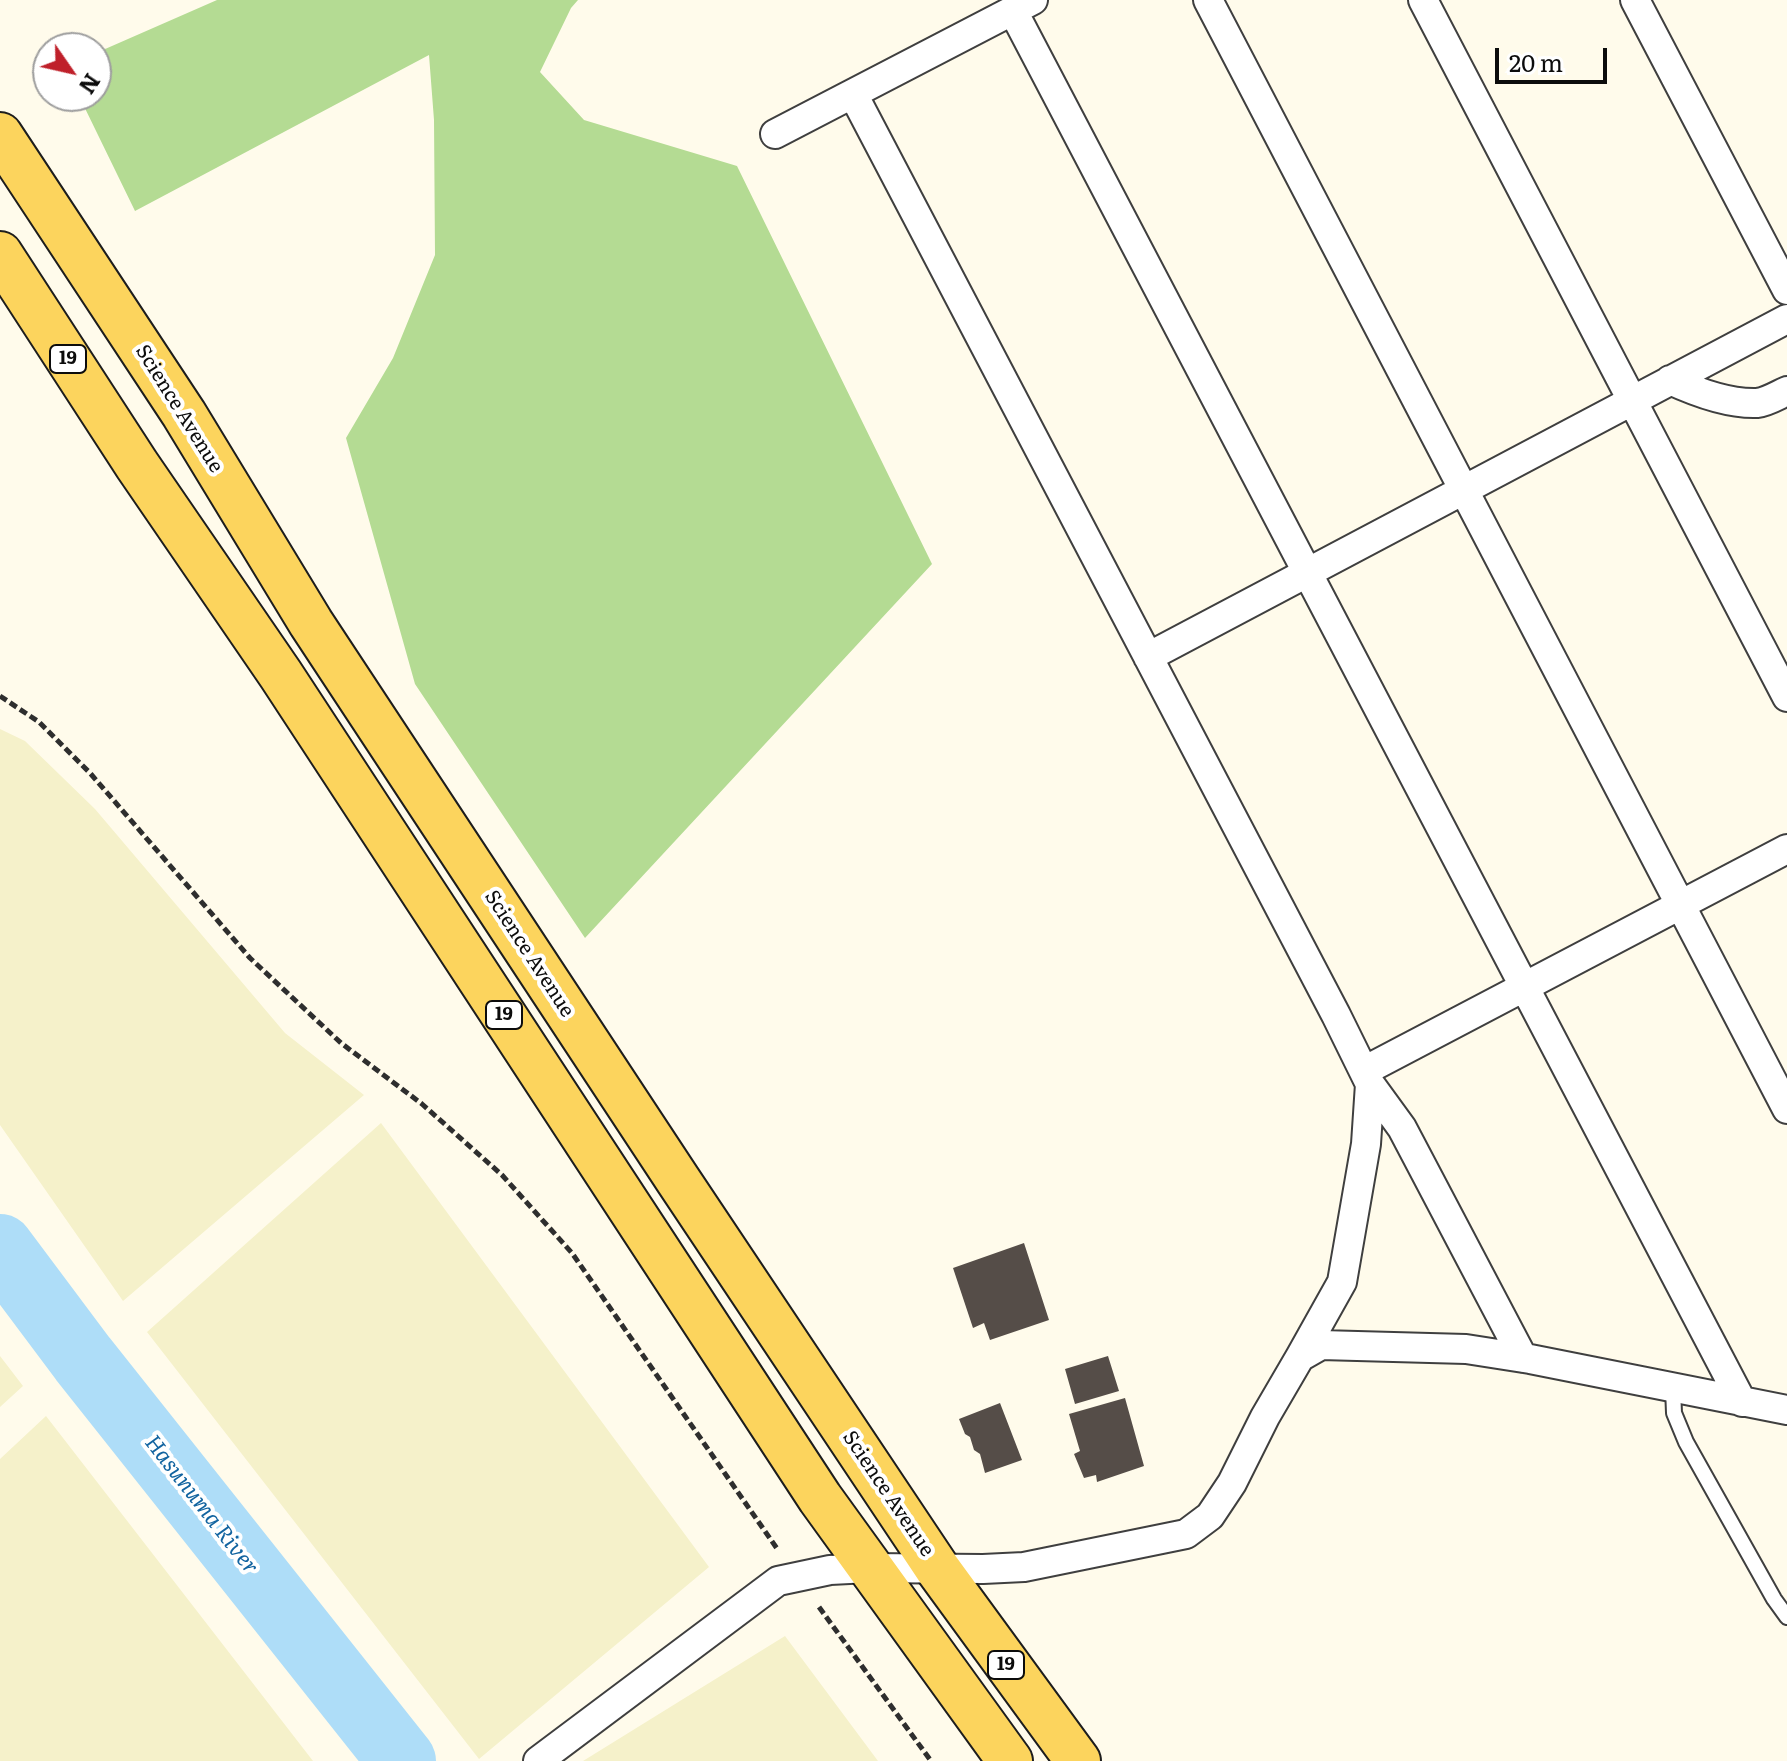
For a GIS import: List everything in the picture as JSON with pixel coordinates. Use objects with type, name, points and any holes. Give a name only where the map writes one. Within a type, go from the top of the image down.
[{"type":"main road","name":"Science Avenue","points":[[0,135],[184,414],[311,623],[937,1568],[1078,1761]]},
{"type":"main road","name":"19","points":[[0,254],[137,465],[281,675],[820,1498],[1010,1761]]},
{"type":"street","points":[[1208,0],[1787,1109]]},
{"type":"street","points":[[1423,0],[1787,697]]},
{"type":"street","points":[[1635,0],[1785,278]]},
{"type":"street","points":[[775,134],[1023,5],[1308,572],[1742,1402]]},
{"type":"street","points":[[853,94],[1367,1078],[1402,1128],[1523,1358]]},
{"type":"street","points":[[1148,657],[1787,319]]},
{"type":"street","points":[[1670,380],[1704,395],[1760,403],[1787,391]]},
{"type":"street","points":[[1367,1078],[1525,987],[1787,849]]},
{"type":"street","points":[[538,1761],[778,1581],[830,1570],[1024,1567],[1186,1534],[1210,1516],[1232,1483],[1265,1417],[1342,1282],[1366,1144],[1367,1078]]},
{"type":"street","points":[[1300,1357],[1321,1345],[1466,1349],[1787,1410]]},
{"type":"lane","points":[[1673,1388],[1674,1413],[1686,1442],[1787,1617]]},
{"type":"path","points":[[0,696],[39,722],[90,773],[250,958],[341,1043],[422,1104],[502,1175],[572,1253],[796,1576],[931,1761]]},
{"type":"shaded area","points":[[0,729],[25,741],[95,809],[285,1033],[364,1095],[123,1301],[0,1125]]},
{"type":"shaded area","points":[[381,1123],[709,1567],[479,1759],[147,1332]]},
{"type":"shaded area","points":[[0,1356],[23,1386],[0,1407]]},
{"type":"shaded area","points":[[46,1416],[313,1761],[0,1761],[0,1459]]},
{"type":"shaded area","points":[[785,1636],[878,1761],[583,1761]]},
{"type":"green space","points":[[217,0],[578,0],[571,8],[540,72],[584,120],[737,166],[932,564],[585,938],[415,684],[346,438],[393,358],[435,255],[434,120],[429,55],[135,211],[87,112],[112,112],[112,46]]},
{"type":"building","points":[[1024,1243],[1049,1320],[990,1340],[984,1323],[973,1328],[953,1268]]},
{"type":"building","points":[[1108,1356],[1119,1391],[1075,1404],[1065,1369]]},
{"type":"building","points":[[1125,1398],[1144,1466],[1097,1482],[1096,1475],[1084,1478],[1074,1454],[1080,1451],[1069,1414]]},
{"type":"building","points":[[1000,1403],[1022,1460],[985,1473],[980,1454],[974,1450],[959,1419]]},
{"type":"waterway","name":"Hasunuma River","points":[[0,1248],[83,1359],[402,1761]]}]
